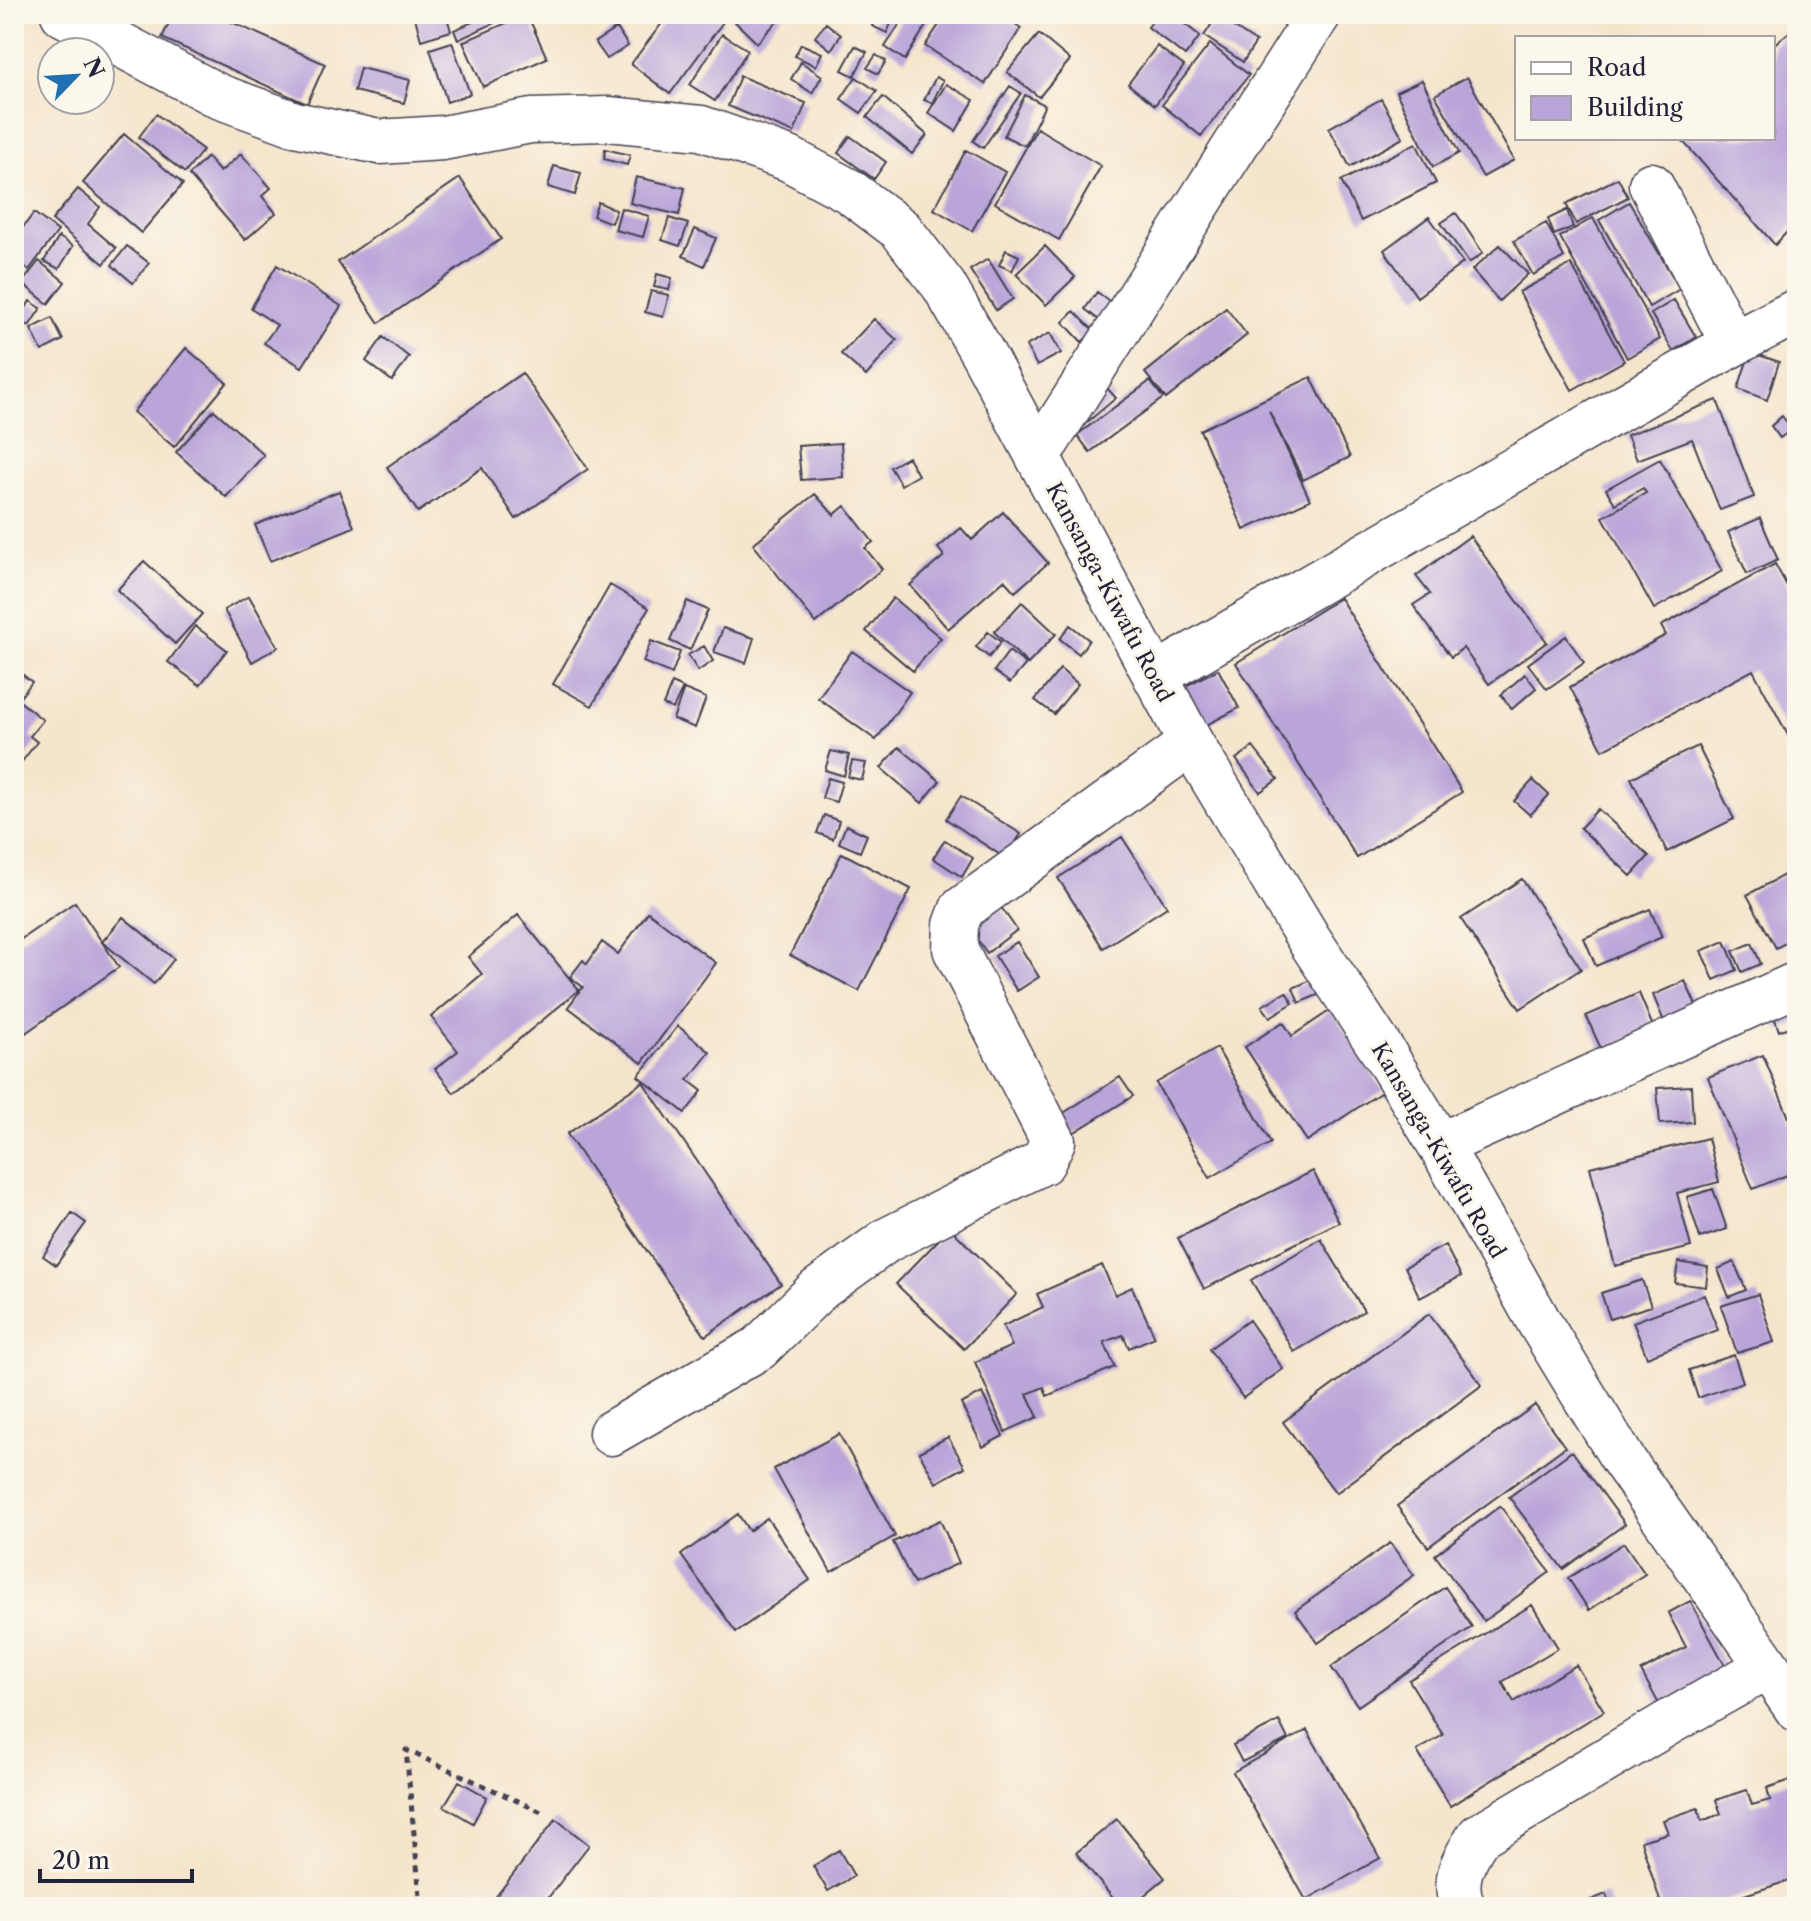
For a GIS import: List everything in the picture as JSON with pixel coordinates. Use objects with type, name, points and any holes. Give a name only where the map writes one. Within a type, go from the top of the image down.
[{"type":"street","name":"Kansanga-Kiwafu Road","points":[[63,14],[218,96],[295,124],[379,142],[443,138],[531,121],[608,119],[701,128],[789,159],[849,191],[901,230],[944,286],[1191,743],[1310,941],[1440,1145],[1539,1322],[1622,1458],[1797,1709]]},
{"type":"street","points":[[1038,456],[1319,14]]},
{"type":"street","points":[[1651,185],[1733,344]]},
{"type":"street","points":[[1155,676],[1733,344],[1797,311]]},
{"type":"street","points":[[611,1433],[759,1348],[818,1290],[887,1240],[1043,1162],[1053,1141],[955,949],[956,925],[962,909],[1191,743]]},
{"type":"street","points":[[1440,1145],[1797,984]]},
{"type":"street","points":[[1463,1907],[1458,1895],[1460,1865],[1479,1836],[1767,1667]]},
{"type":"path","points":[[421,1907],[406,1750],[546,1814]]},
{"type":"building","points":[[173,14],[214,14],[325,64],[307,104],[162,38]]},
{"type":"building","points":[[414,14],[446,14],[451,31],[421,40]]},
{"type":"building","points":[[491,14],[503,14],[505,18],[458,40],[454,30]]},
{"type":"building","points":[[527,14],[547,58],[483,87],[463,42]]},
{"type":"building","points":[[669,14],[712,14],[723,22],[670,94],[631,64]]},
{"type":"building","points":[[727,14],[784,14],[757,43]]},
{"type":"building","points":[[877,14],[895,14],[887,33],[872,26]]},
{"type":"building","points":[[906,14],[922,14],[930,19],[905,60],[885,47]]},
{"type":"building","points":[[946,14],[1000,14],[1021,28],[985,84],[925,46]]},
{"type":"building","points":[[1158,14],[1172,14],[1200,36],[1185,56],[1148,27]]},
{"type":"building","points":[[1217,16],[1256,42],[1243,62],[1204,36]]},
{"type":"building","points":[[826,23],[841,35],[831,50],[815,37]]},
{"type":"building","points":[[1797,26],[1797,221],[1775,245],[1682,140],[1775,140],[1775,43]]},
{"type":"building","points":[[617,28],[628,46],[607,59],[595,42]]},
{"type":"building","points":[[722,34],[748,50],[715,101],[690,85]]},
{"type":"building","points":[[1039,34],[1070,60],[1039,97],[1007,72]]},
{"type":"building","points":[[452,42],[470,94],[447,102],[430,49]]},
{"type":"building","points":[[801,44],[822,53],[816,66],[795,56]]},
{"type":"building","points":[[1210,44],[1249,75],[1201,136],[1162,105]]},
{"type":"building","points":[[855,46],[867,52],[854,76],[842,70]]},
{"type":"building","points":[[1157,46],[1184,66],[1155,105],[1128,84]]},
{"type":"building","points":[[876,55],[886,61],[878,74],[867,68]]},
{"type":"building","points":[[801,62],[822,76],[812,93],[791,79]]},
{"type":"building","points":[[360,68],[410,80],[404,103],[354,91]]},
{"type":"building","points":[[740,76],[806,103],[794,133],[728,106]]},
{"type":"building","points":[[856,77],[877,91],[861,113],[841,99]]},
{"type":"building","points":[[936,77],[943,81],[932,103],[924,100]]},
{"type":"building","points":[[1467,77],[1514,160],[1483,177],[1435,95]]},
{"type":"building","points":[[1422,80],[1459,153],[1433,167],[1396,92]]},
{"type":"building","points":[[946,84],[974,100],[956,131],[928,113]]},
{"type":"building","points":[[1010,86],[1021,93],[983,148],[973,141]]},
{"type":"building","points":[[1025,95],[1045,105],[1025,146],[1004,136]]},
{"type":"building","points":[[883,97],[927,135],[912,154],[867,117]]},
{"type":"building","points":[[1381,99],[1403,138],[1350,167],[1329,128]]},
{"type":"building","points":[[156,114],[203,150],[185,173],[139,137]]},
{"type":"building","points":[[1037,128],[1101,166],[1059,240],[995,203]]},
{"type":"building","points":[[124,134],[183,184],[141,233],[83,183]]},
{"type":"building","points":[[850,136],[886,162],[874,179],[838,153]]},
{"type":"building","points":[[1416,143],[1436,183],[1361,221],[1341,181]]},
{"type":"building","points":[[605,149],[630,155],[627,165],[604,159]]},
{"type":"building","points":[[966,150],[1005,172],[972,231],[934,209]]},
{"type":"building","points":[[241,154],[271,188],[262,196],[276,213],[245,240],[189,175],[207,157],[220,172]]},
{"type":"building","points":[[554,166],[581,173],[575,195],[548,187]]},
{"type":"building","points":[[636,177],[685,188],[679,215],[630,203]]},
{"type":"building","points":[[460,178],[501,239],[379,323],[338,262]]},
{"type":"building","points":[[1618,178],[1628,197],[1576,224],[1566,204]]},
{"type":"building","points":[[78,189],[100,207],[88,224],[116,248],[104,264],[52,220]]},
{"type":"building","points":[[598,202],[616,210],[611,223],[593,216]]},
{"type":"building","points":[[1629,202],[1680,289],[1649,307],[1599,220]]},
{"type":"building","points":[[621,208],[649,216],[643,237],[615,230]]},
{"type":"building","points":[[1567,210],[1573,227],[1554,235],[1548,219]]},
{"type":"building","points":[[34,213],[58,231],[29,270],[14,258],[14,239]]},
{"type":"building","points":[[1456,213],[1483,253],[1469,263],[1441,223]]},
{"type":"building","points":[[1429,217],[1463,263],[1417,297],[1384,250]]},
{"type":"building","points":[[669,218],[688,224],[680,246],[662,240]]},
{"type":"building","points":[[1593,218],[1660,339],[1627,358],[1560,237]]},
{"type":"building","points":[[1546,223],[1564,257],[1533,275],[1514,241]]},
{"type":"building","points":[[695,229],[716,238],[704,266],[683,256]]},
{"type":"building","points":[[59,237],[73,246],[59,269],[44,261]]},
{"type":"building","points":[[1500,245],[1528,274],[1499,301],[1472,270]]},
{"type":"building","points":[[127,246],[149,263],[133,283],[112,265]]},
{"type":"building","points":[[1045,246],[1075,277],[1046,305],[1016,274]]},
{"type":"building","points":[[1006,250],[1019,256],[1012,271],[999,265]]},
{"type":"building","points":[[988,259],[1013,299],[996,310],[970,270]]},
{"type":"building","points":[[39,261],[65,282],[48,304],[22,283]]},
{"type":"building","points":[[1571,264],[1624,361],[1572,390],[1519,292]]},
{"type":"building","points":[[277,265],[341,306],[302,367],[264,343],[277,325],[251,308]]},
{"type":"building","points":[[657,274],[672,278],[669,290],[654,287]]},
{"type":"building","points":[[651,291],[669,295],[663,317],[645,312]]},
{"type":"building","points":[[1097,292],[1113,304],[1100,321],[1085,309]]},
{"type":"building","points":[[1674,300],[1696,337],[1673,351],[1651,314]]},
{"type":"building","points":[[30,301],[41,308],[29,326],[19,319]]},
{"type":"building","points":[[1226,308],[1247,335],[1166,399],[1145,373]]},
{"type":"building","points":[[1074,311],[1094,331],[1082,342],[1063,322]]},
{"type":"building","points":[[52,318],[63,340],[42,351],[31,329]]},
{"type":"building","points":[[874,319],[897,340],[866,376],[841,354]]},
{"type":"building","points":[[1050,333],[1061,353],[1037,366],[1026,346]]},
{"type":"building","points":[[383,337],[409,357],[392,381],[366,361]]},
{"type":"building","points":[[186,348],[227,383],[174,447],[133,412]]},
{"type":"building","points":[[1750,352],[1779,362],[1767,400],[1738,389]]},
{"type":"building","points":[[522,373],[588,469],[516,519],[482,468],[418,512],[387,467]]},
{"type":"building","points":[[1311,377],[1350,457],[1303,480],[1269,411],[1310,500],[1244,530],[1200,430]]},
{"type":"building","points":[[1150,381],[1163,398],[1090,452],[1077,435]]},
{"type":"building","points":[[1106,387],[1116,398],[1078,430]]},
{"type":"building","points":[[1717,400],[1754,497],[1720,510],[1692,439],[1637,460],[1627,435]]},
{"type":"building","points":[[214,410],[264,455],[226,497],[176,452]]},
{"type":"building","points":[[1782,416],[1792,429],[1780,438],[1771,426]]},
{"type":"building","points":[[841,443],[843,477],[801,480],[798,446]]},
{"type":"building","points":[[908,457],[918,475],[901,485],[890,467]]},
{"type":"building","points":[[1660,459],[1722,571],[1654,609],[1603,517],[1646,493],[1643,488],[1615,504],[1606,489]]},
{"type":"building","points":[[339,491],[354,527],[270,561],[255,525]]},
{"type":"building","points":[[815,494],[834,515],[845,506],[873,542],[865,548],[882,569],[816,623],[753,544]]},
{"type":"building","points":[[1003,512],[1048,563],[1015,592],[1004,580],[948,629],[910,585],[944,556],[938,548],[961,528],[972,540]]},
{"type":"building","points":[[1760,518],[1778,560],[1747,574],[1728,532]]},
{"type":"building","points":[[1470,536],[1547,642],[1489,684],[1463,648],[1451,657],[1413,605],[1430,594],[1416,576]]},
{"type":"building","points":[[144,561],[202,614],[175,644],[117,590]]},
{"type":"building","points":[[1775,564],[1797,604],[1797,752],[1753,670],[1603,750],[1570,687],[1666,635],[1661,626]]},
{"type":"building","points":[[610,585],[649,608],[592,706],[553,684]]},
{"type":"building","points":[[249,596],[278,647],[252,662],[224,610]]},
{"type":"building","points":[[893,598],[941,638],[913,671],[866,631]]},
{"type":"building","points":[[1340,598],[1462,792],[1357,858],[1236,663]]},
{"type":"building","points":[[687,601],[708,610],[690,650],[670,641]]},
{"type":"building","points":[[1022,602],[1056,634],[1028,664],[994,632]]},
{"type":"building","points":[[1070,625],[1089,640],[1079,654],[1060,639]]},
{"type":"building","points":[[195,626],[227,650],[200,685],[168,662]]},
{"type":"building","points":[[723,628],[754,638],[746,663],[714,652]]},
{"type":"building","points":[[988,632],[1001,642],[989,657],[976,647]]},
{"type":"building","points":[[1566,636],[1584,663],[1547,689],[1528,664]]},
{"type":"building","points":[[651,641],[680,652],[672,674],[643,662]]},
{"type":"building","points":[[704,646],[713,661],[698,671],[688,655]]},
{"type":"building","points":[[852,651],[910,692],[876,740],[818,698]]},
{"type":"building","points":[[1009,651],[1026,664],[1010,683],[994,671]]},
{"type":"building","points":[[14,668],[32,682],[18,700],[43,720],[30,736],[37,742],[14,772]]},
{"type":"building","points":[[1060,669],[1078,684],[1054,714],[1035,700]]},
{"type":"building","points":[[1218,669],[1239,708],[1197,730],[1176,691]]},
{"type":"building","points":[[1525,674],[1536,688],[1512,709],[1501,695]]},
{"type":"building","points":[[672,683],[683,688],[673,709],[663,705]]},
{"type":"building","points":[[684,689],[706,698],[695,728],[673,719]]},
{"type":"building","points":[[1698,746],[1734,819],[1667,852],[1631,778]]},
{"type":"building","points":[[899,747],[940,781],[922,803],[881,768]]},
{"type":"building","points":[[1253,747],[1278,779],[1260,792],[1236,759]]},
{"type":"building","points":[[831,751],[849,755],[844,776],[825,770]]},
{"type":"building","points":[[852,761],[866,763],[862,780],[848,777]]},
{"type":"building","points":[[828,778],[842,782],[836,802],[822,798]]},
{"type":"building","points":[[1533,780],[1549,795],[1530,815],[1514,801]]},
{"type":"building","points":[[961,796],[1021,834],[1005,858],[946,819]]},
{"type":"building","points":[[1598,809],[1649,856],[1631,876],[1580,828]]},
{"type":"building","points":[[824,815],[839,821],[833,839],[817,833]]},
{"type":"building","points":[[846,825],[867,835],[860,852],[839,843]]},
{"type":"building","points":[[1122,837],[1167,907],[1103,948],[1058,878]]},
{"type":"building","points":[[945,840],[973,858],[962,877],[933,858]]},
{"type":"building","points":[[842,853],[911,889],[859,991],[790,955]]},
{"type":"building","points":[[1797,868],[1797,937],[1776,948],[1747,895]]},
{"type":"building","points":[[1522,879],[1581,969],[1520,1009],[1461,919]]},
{"type":"building","points":[[75,902],[119,967],[14,1041],[14,944]]},
{"type":"building","points":[[1001,907],[1017,930],[987,953],[970,929]]},
{"type":"building","points":[[1650,909],[1662,937],[1596,966],[1584,938]]},
{"type":"building","points":[[648,912],[716,963],[642,1063],[568,1007],[583,987],[570,977],[583,960],[587,964],[602,942],[618,954]]},
{"type":"building","points":[[518,915],[579,990],[454,1093],[435,1069],[458,1051],[431,1017],[482,974],[468,957]]},
{"type":"building","points":[[123,917],[174,959],[154,984],[102,942]]},
{"type":"building","points":[[1725,941],[1737,970],[1714,980],[1701,951]]},
{"type":"building","points":[[1017,942],[1039,977],[1017,991],[995,956]]},
{"type":"building","points":[[1752,943],[1761,964],[1742,972],[1733,951]]},
{"type":"building","points":[[1313,979],[1320,994],[1299,1003],[1293,988]]},
{"type":"building","points":[[1685,981],[1701,1016],[1668,1031],[1653,995]]},
{"type":"building","points":[[1286,992],[1293,1003],[1270,1017],[1262,1006]]},
{"type":"building","points":[[1639,993],[1654,1029],[1602,1051],[1586,1016]]},
{"type":"building","points":[[1797,1004],[1797,1024],[1779,1031],[1773,1013]]},
{"type":"building","points":[[1331,1010],[1383,1091],[1307,1141],[1245,1047],[1283,1022],[1292,1036]]},
{"type":"building","points":[[678,1026],[710,1052],[688,1080],[702,1091],[685,1113],[638,1076]]},
{"type":"building","points":[[1217,1048],[1271,1143],[1210,1178],[1156,1083]]},
{"type":"building","points":[[1763,1055],[1797,1137],[1797,1171],[1753,1189],[1708,1077]]},
{"type":"building","points":[[1120,1077],[1133,1096],[1073,1133],[1062,1114]]},
{"type":"building","points":[[643,1082],[781,1284],[705,1336],[567,1134]]},
{"type":"building","points":[[1691,1086],[1693,1122],[1660,1124],[1657,1088]]},
{"type":"building","points":[[1708,1138],[1719,1182],[1677,1193],[1691,1247],[1615,1266],[1590,1167]]},
{"type":"building","points":[[1313,1171],[1339,1222],[1204,1289],[1178,1238]]},
{"type":"building","points":[[1713,1189],[1727,1229],[1700,1238],[1687,1197]]},
{"type":"building","points":[[72,1213],[86,1223],[56,1265],[43,1256]]},
{"type":"building","points":[[950,1228],[1017,1294],[964,1349],[896,1284]]},
{"type":"building","points":[[1321,1239],[1364,1311],[1294,1352],[1251,1280]]},
{"type":"building","points":[[1445,1245],[1461,1276],[1420,1298],[1405,1267]]},
{"type":"building","points":[[1678,1262],[1708,1267],[1706,1287],[1675,1283]]},
{"type":"building","points":[[1734,1262],[1746,1290],[1729,1297],[1718,1269]]},
{"type":"building","points":[[1102,1265],[1115,1295],[1132,1287],[1155,1337],[1129,1348],[1123,1335],[1104,1342],[1115,1367],[1047,1396],[1044,1387],[1027,1394],[1038,1417],[1005,1432],[975,1362],[1012,1346],[1003,1326],[1043,1307],[1037,1294]]},
{"type":"building","points":[[1642,1280],[1651,1306],[1610,1319],[1601,1293]]},
{"type":"building","points":[[1758,1294],[1774,1342],[1737,1353],[1721,1306]]},
{"type":"building","points":[[1704,1295],[1718,1330],[1647,1357],[1633,1322]]},
{"type":"building","points":[[1429,1314],[1482,1385],[1336,1493],[1283,1422]]},
{"type":"building","points":[[1249,1320],[1283,1369],[1243,1398],[1209,1349]]},
{"type":"building","points":[[1734,1355],[1743,1382],[1698,1398],[1689,1370]]},
{"type":"building","points":[[982,1393],[1003,1436],[983,1447],[961,1404]]},
{"type":"building","points":[[1535,1405],[1565,1447],[1428,1547],[1397,1506]]},
{"type":"building","points":[[839,1434],[895,1536],[831,1572],[774,1469]]},
{"type":"building","points":[[948,1437],[965,1467],[936,1483],[919,1452]]},
{"type":"building","points":[[1572,1451],[1625,1524],[1563,1569],[1509,1497]]},
{"type":"building","points":[[1500,1506],[1550,1572],[1484,1621],[1435,1555]]},
{"type":"building","points":[[738,1514],[749,1531],[767,1518],[810,1580],[736,1632],[681,1555]]},
{"type":"building","points":[[940,1520],[959,1563],[914,1584],[893,1542]]},
{"type":"building","points":[[1390,1543],[1414,1575],[1318,1643],[1295,1611]]},
{"type":"building","points":[[1624,1543],[1645,1574],[1589,1610],[1568,1578]]},
{"type":"building","points":[[1445,1587],[1472,1627],[1358,1706],[1331,1667]]},
{"type":"building","points":[[1690,1601],[1727,1669],[1660,1706],[1641,1671],[1686,1647],[1668,1613]]},
{"type":"building","points":[[1532,1605],[1558,1648],[1502,1682],[1514,1702],[1576,1665],[1604,1711],[1450,1806],[1417,1751],[1443,1735],[1409,1680]]},
{"type":"building","points":[[1279,1721],[1288,1739],[1242,1762],[1233,1745]]},
{"type":"building","points":[[1307,1730],[1380,1858],[1306,1900],[1233,1772]]},
{"type":"building","points":[[1797,1778],[1797,1878],[1707,1907],[1662,1907],[1641,1841],[1668,1833],[1663,1820],[1698,1808],[1702,1821],[1721,1814],[1716,1800],[1747,1790],[1752,1805],[1770,1800],[1767,1788]]},
{"type":"building","points":[[459,1781],[487,1797],[473,1823],[444,1806]]},
{"type":"building","points":[[556,1819],[589,1845],[541,1907],[488,1907]]},
{"type":"building","points":[[1117,1819],[1165,1878],[1130,1907],[1120,1907],[1076,1853]]},
{"type":"building","points":[[839,1850],[854,1876],[828,1891],[813,1866]]},
{"type":"building","points":[[1606,1894],[1611,1907],[1573,1907]]}]
